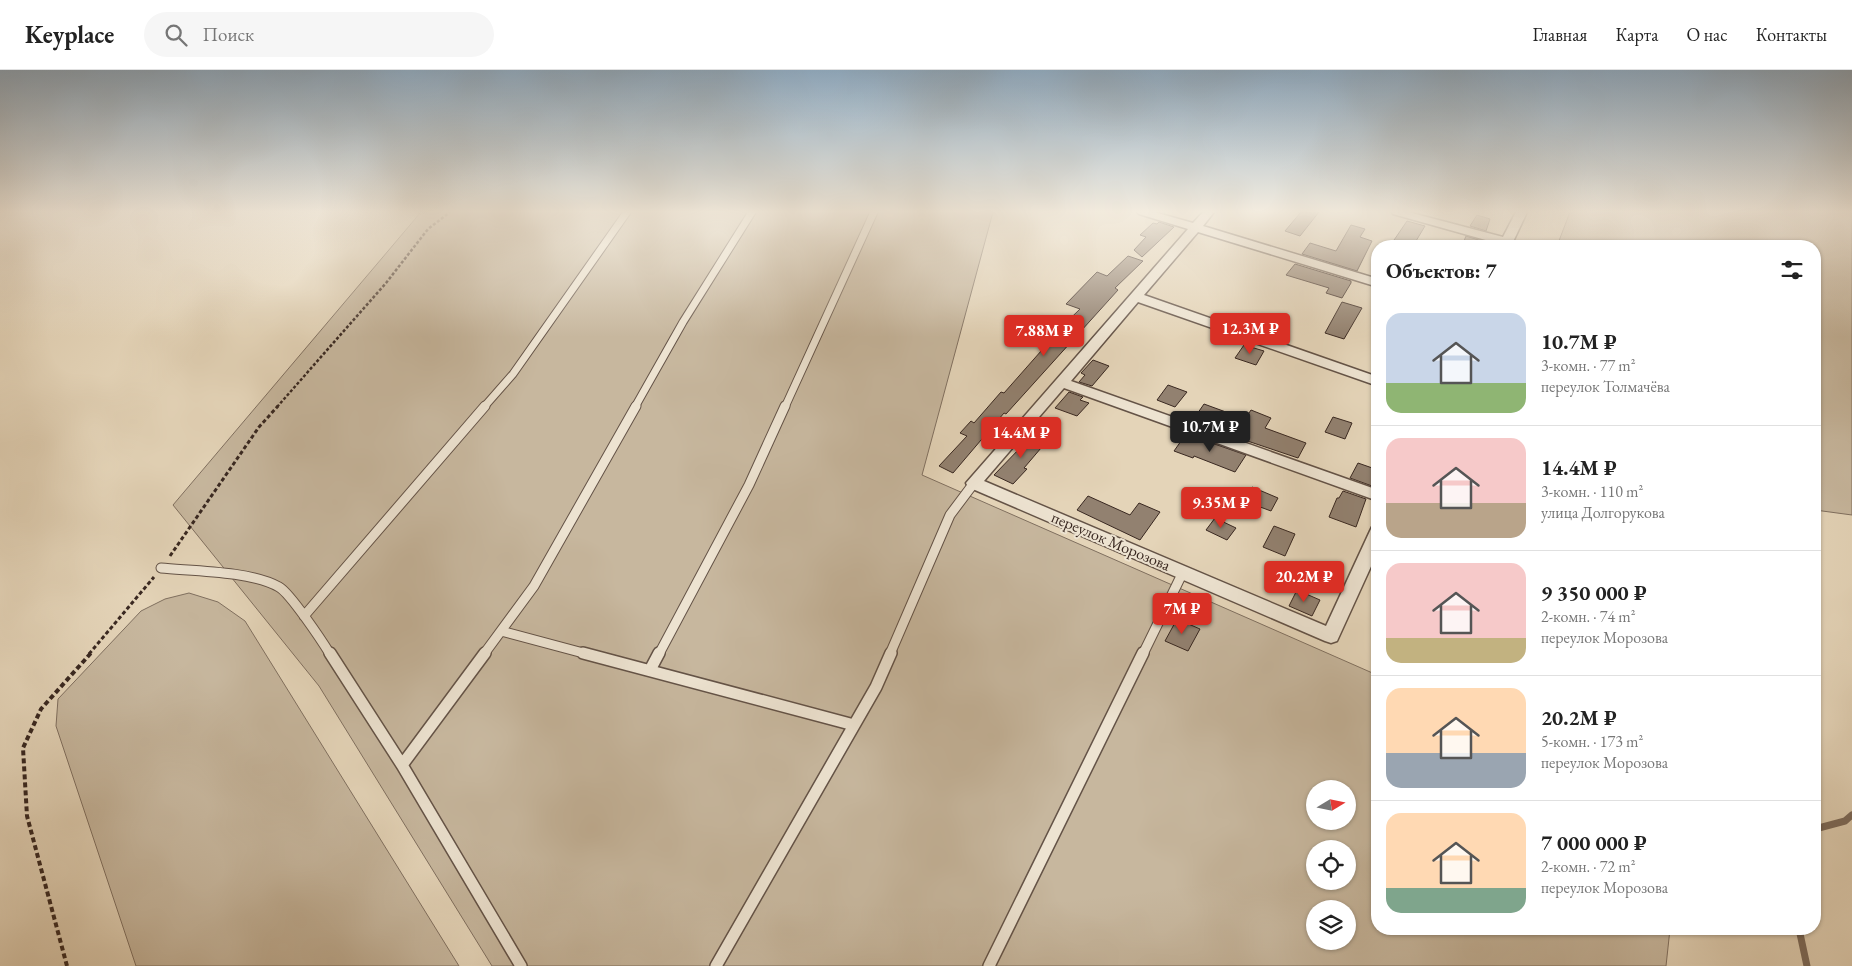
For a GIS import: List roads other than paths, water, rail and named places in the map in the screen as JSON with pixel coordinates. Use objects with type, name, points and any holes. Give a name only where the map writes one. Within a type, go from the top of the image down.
[{"type":"street","points":[[974,483],[1172,254]]},
{"type":"street","points":[[1283,254],[1371,281]]},
{"type":"street","points":[[1135,296],[1371,380]]},
{"type":"street","points":[[1061,382],[1371,493]]},
{"type":"street","name":"переулок Морозова","points":[[974,483],[1331,636],[1371,547]]},
{"type":"lane","points":[[304,616],[513,374],[598,254]]},
{"type":"lane","points":[[402,765],[534,586],[683,322],[726,254]]},
{"type":"lane","points":[[650,670],[749,485],[855,254]]},
{"type":"lane","points":[[716,966],[876,687],[950,515],[974,483]]},
{"type":"lane","points":[[161,568],[240,575],[280,587],[315,630],[402,765],[521,966]]},
{"type":"lane","points":[[989,966],[1183,572]]},
{"type":"lane","points":[[501,631],[854,725]]},
{"type":"waterway","points":[[1821,827],[1845,821],[1852,815]]},
{"type":"waterway","points":[[1800,935],[1807,966]]}]
